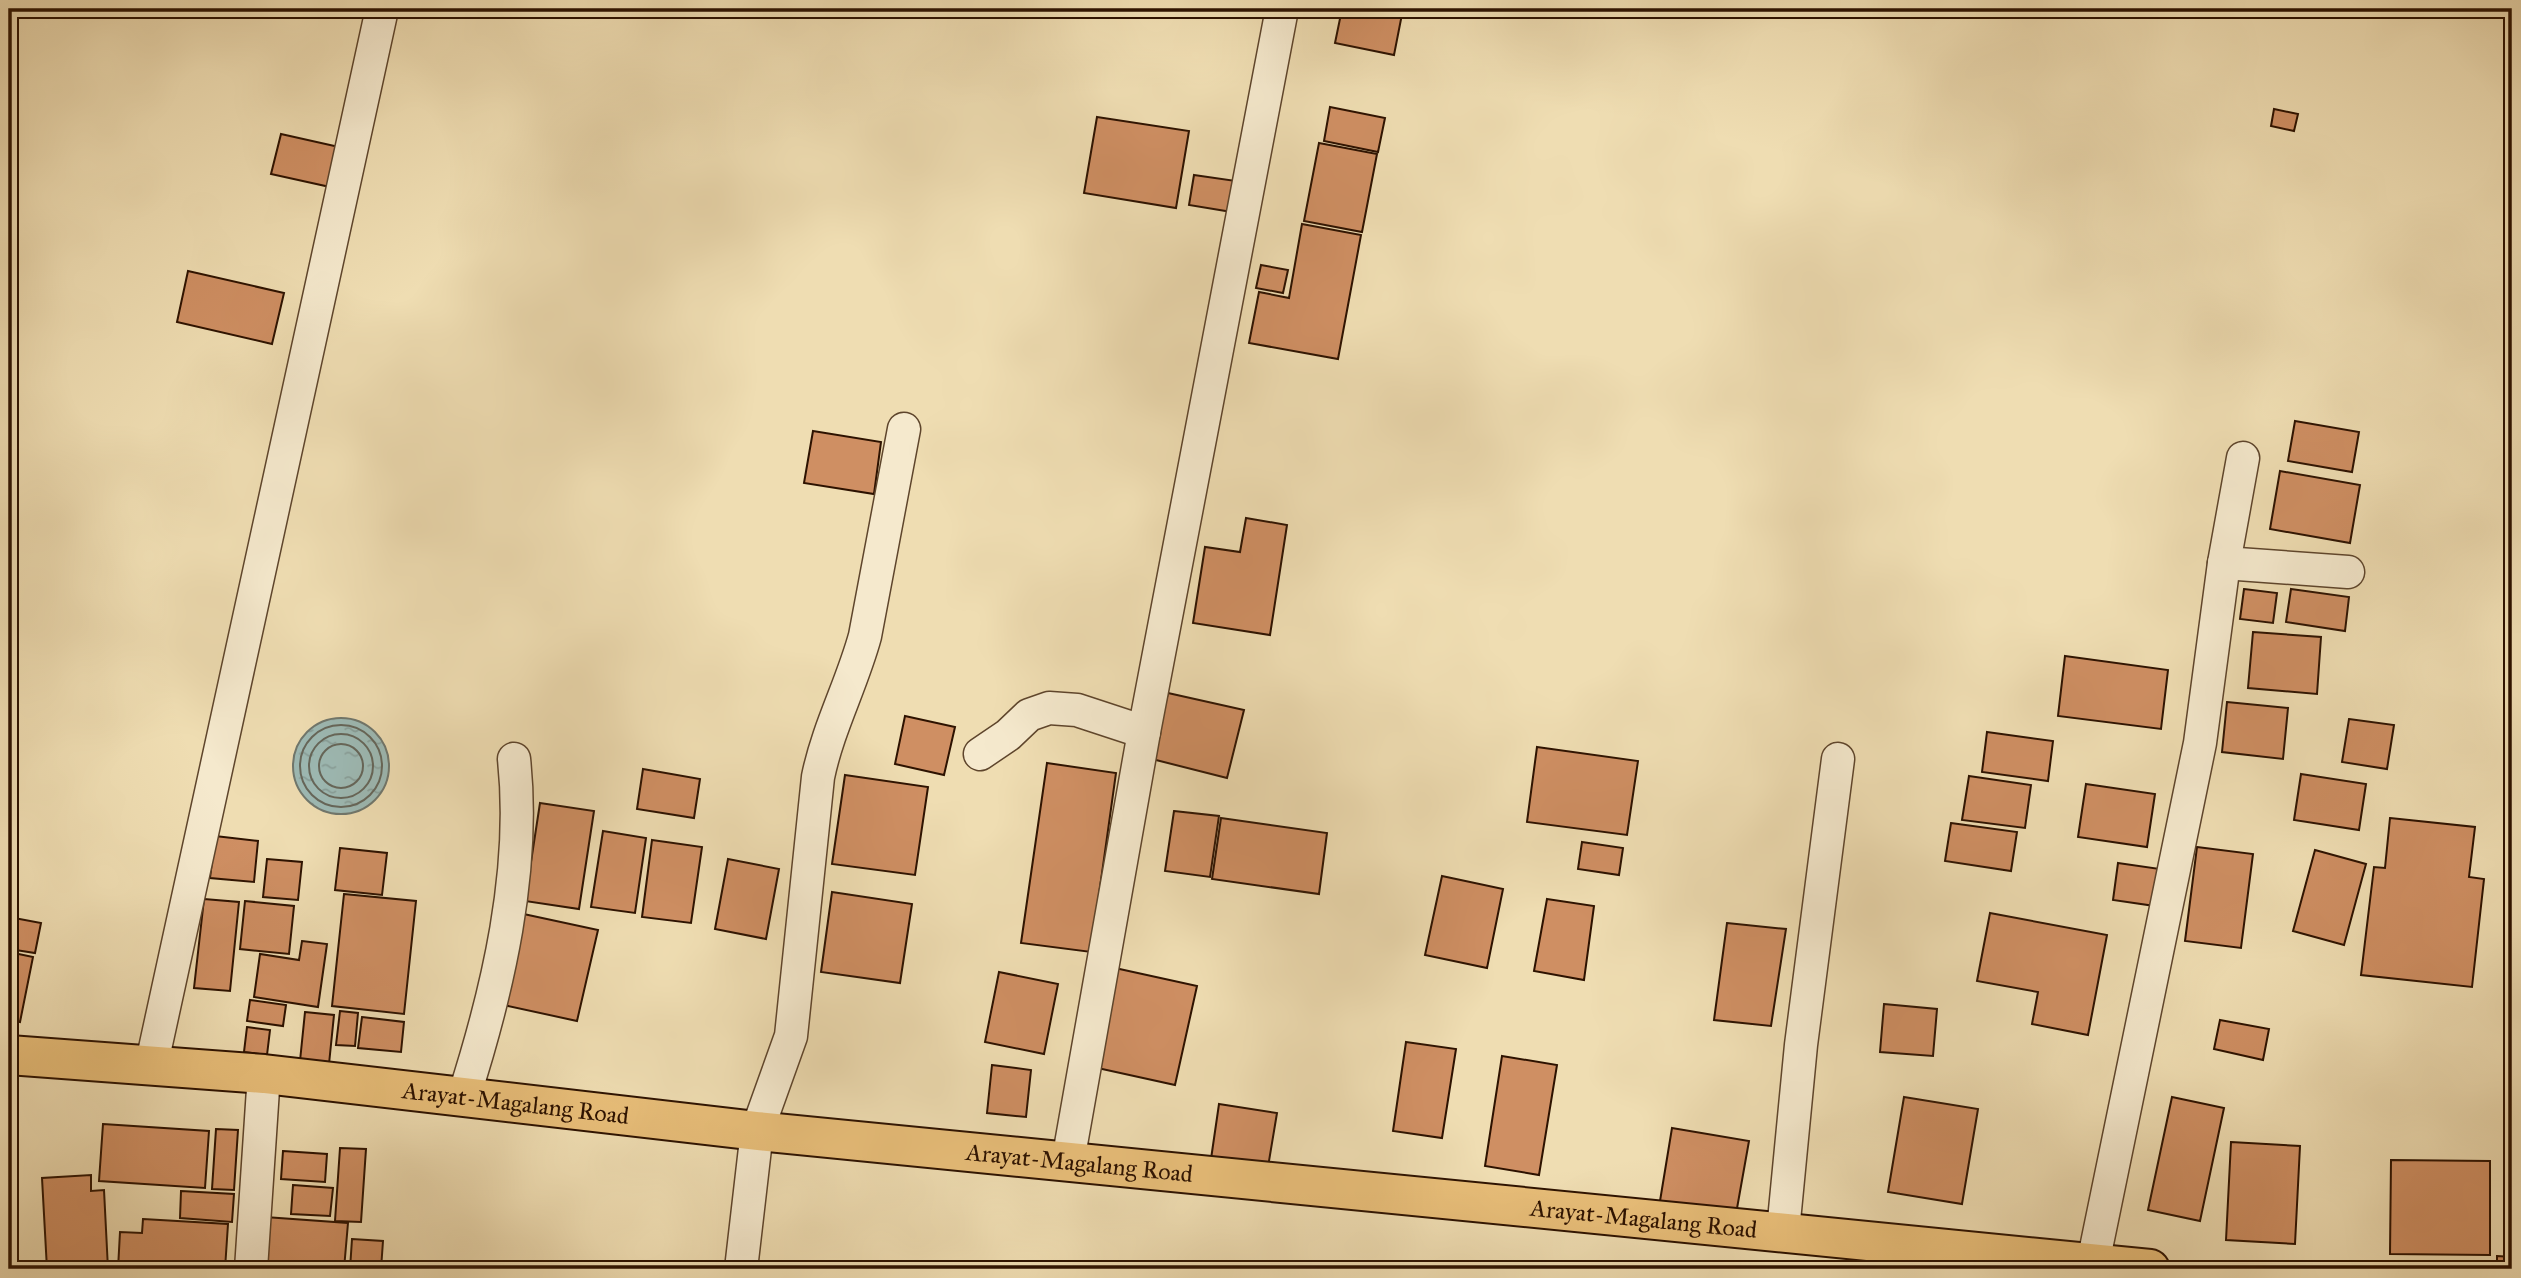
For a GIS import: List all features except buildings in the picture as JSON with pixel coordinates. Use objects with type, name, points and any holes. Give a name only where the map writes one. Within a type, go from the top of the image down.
[{"type":"main road","name":"Arayat-Magalang Road","points":[[9,1055],[264,1074],[757,1131],[2150,1269]]},
{"type":"street","points":[[151,1067],[382,9]]},
{"type":"street","points":[[1068,1161],[1144,732],[1282,9]]},
{"type":"street","points":[[741,1269],[757,1131],[791,1036],[818,777],[823,752],[857,665],[865,636],[904,429]]},
{"type":"street","points":[[2093,1264],[2200,743],[2224,563],[2243,458]]},
{"type":"street","points":[[2224,563],[2348,572]]},
{"type":"street","points":[[980,754],[1008,736],[1029,715],[1049,708],[1077,710],[1144,732]]},
{"type":"street","points":[[464,1096],[484,1035],[515,853],[517,793],[514,759]]},
{"type":"street","points":[[1783,1231],[1801,1045],[1838,759]]},
{"type":"street","points":[[251,1269],[264,1074]]},
{"type":"water","points":[[341,718],[359,722],[375,732],[385,748],[389,766],[385,784],[375,800],[359,810],[341,814],[323,810],[307,800],[297,784],[293,766],[297,748],[307,732],[323,722]]}]
